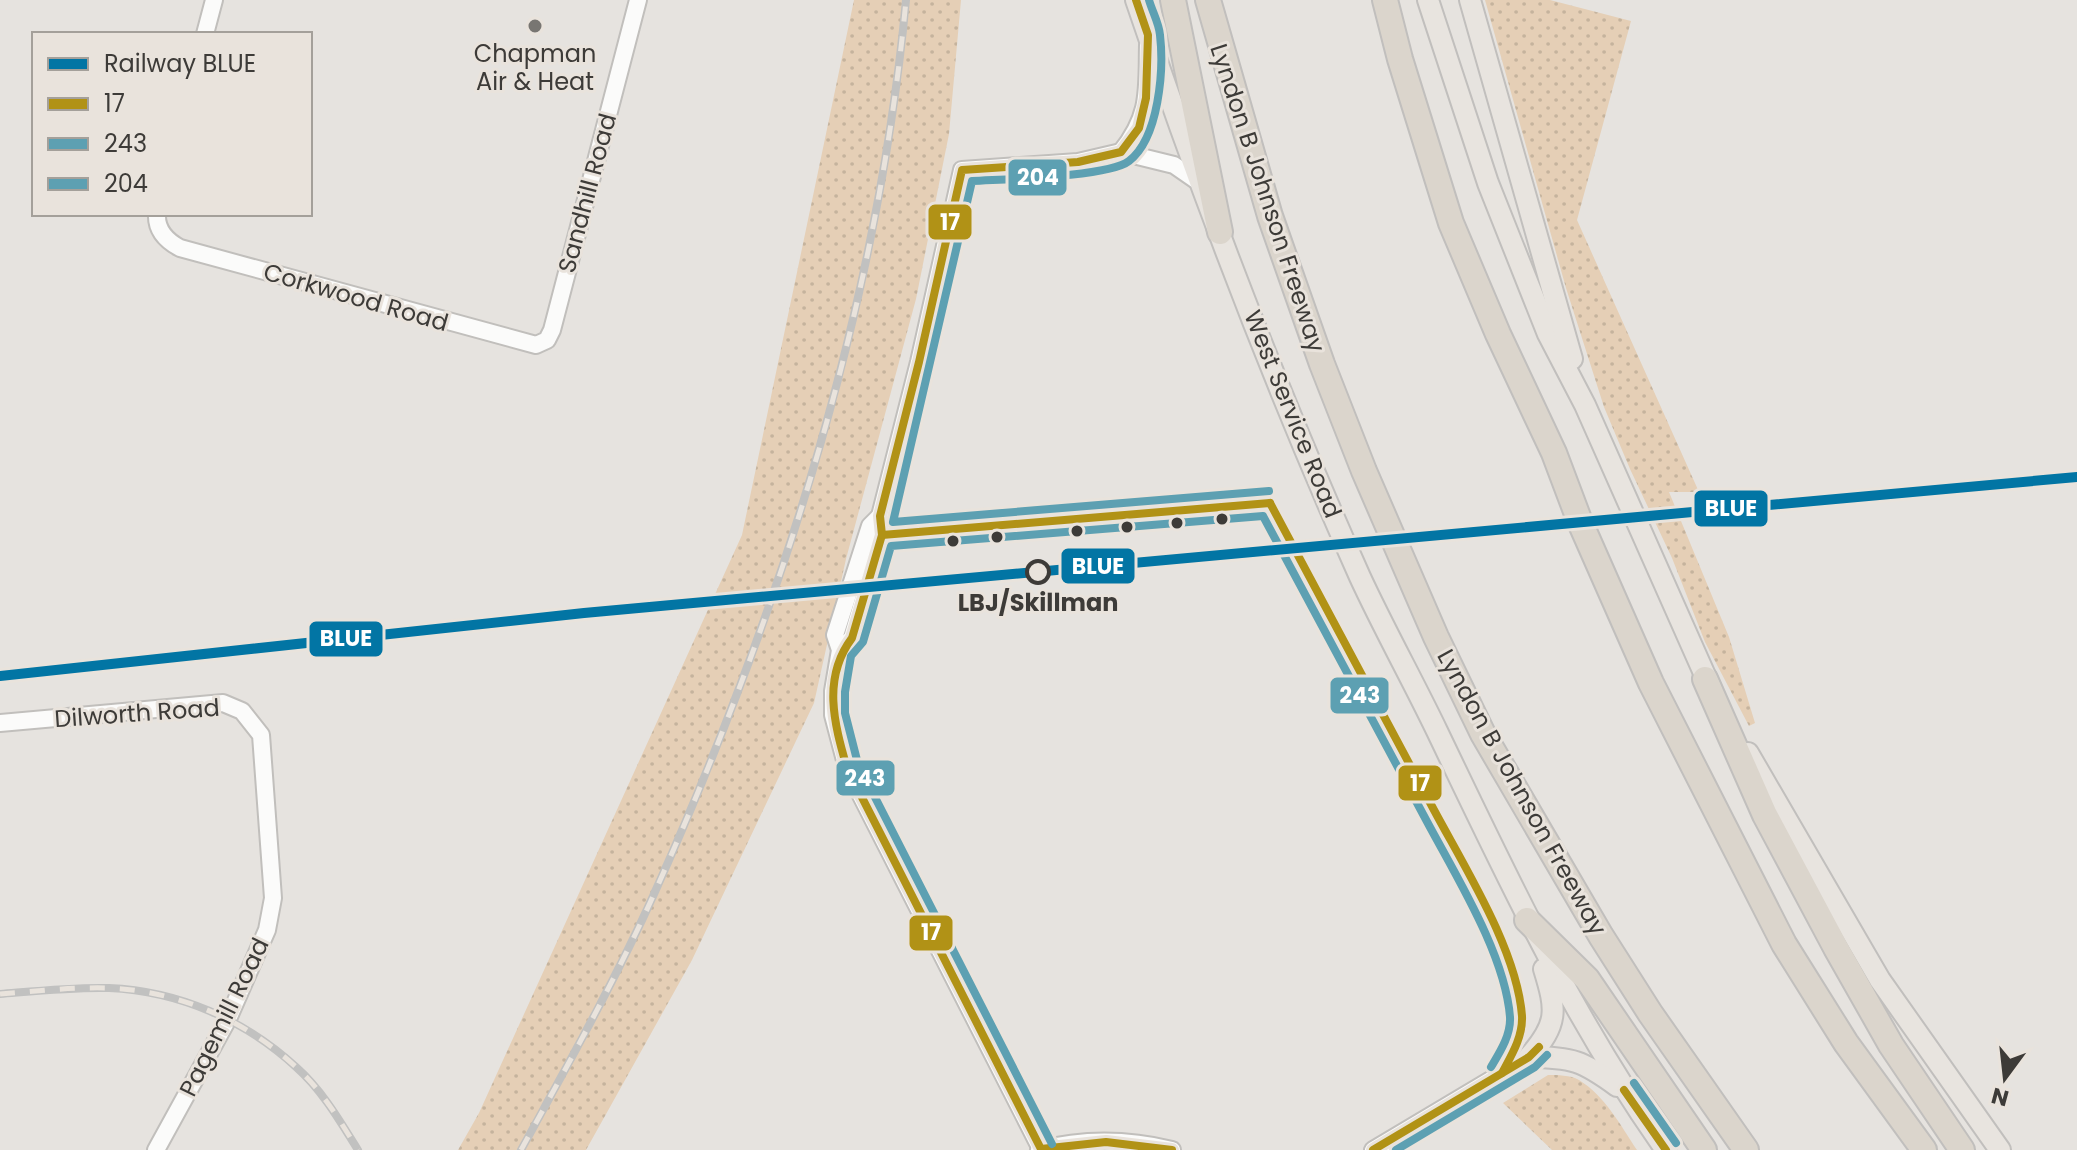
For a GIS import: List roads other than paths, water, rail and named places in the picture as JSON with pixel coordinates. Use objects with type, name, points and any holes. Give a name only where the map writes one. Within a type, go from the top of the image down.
[{"type":"highway","points":[[1173,0],[1220,232]]},
{"type":"highway","name":"Lyndon B Johnson Freeway","points":[[1208,0],[1270,216],[1322,364],[1364,471],[1436,637],[1483,734],[1601,936],[1650,1013],[1746,1150]]},
{"type":"highway","points":[[1385,0],[1451,223],[1498,334],[1554,453],[1580,522],[1651,683],[1784,944],[1846,1043],[1924,1150]]},
{"type":"highway","points":[[1705,679],[1765,815],[1836,948],[1891,1045],[1962,1150]]},
{"type":"highway","points":[[1527,920],[1587,979],[1704,1150]]},
{"type":"main road","name":"West Service Road","points":[[1136,0],[1220,232],[1360,577],[1527,920],[1624,1090],[1666,1150]]},
{"type":"main road","points":[[1428,0],[1488,183],[1548,334],[1585,405],[1705,679],[1880,980],[2000,1150]]},
{"type":"main road","points":[[1470,0],[1585,405]]},
{"type":"main road","points":[[1527,920],[1553,997],[1553,1019],[1546,1038],[1529,1057]]},
{"type":"main road","points":[[1529,1057],[1555,1057],[1589,1065],[1624,1090]]},
{"type":"street","points":[[206,32],[214,0]]},
{"type":"street","name":"Sandhill Road","points":[[547,340],[638,0]]},
{"type":"street","points":[[1121,152],[1133,137],[1143,115],[1148,35]]},
{"type":"street","points":[[840,650],[852,638],[882,535],[880,516],[919,362],[962,170],[1078,162],[1121,152],[1174,165],[1201,183]]},
{"type":"street","name":"Corkwood Road","points":[[157,216],[166,240],[180,248],[516,342],[536,345],[547,340]]},
{"type":"street","points":[[880,516],[870,526],[835,635],[840,650],[833,691],[833,715],[847,768],[1040,1150],[1100,1140],[1138,1142],[1172,1150]]},
{"type":"street","name":"Dilworth Road","points":[[0,723],[223,703],[242,711],[261,735]]},
{"type":"street","name":"Pagemill Road","points":[[156,1150],[228,1019],[267,930],[273,898],[261,735]]},
{"type":"street","points":[[1373,1150],[1529,1057]]},
{"type":"railway","points":[[521,1150],[607,991],[654,894],[743,679],[782,569],[817,457],[847,344],[872,231],[892,116],[906,0]]},
{"type":"railway","points":[[0,994],[68,989],[135,990],[210,1011],[255,1035],[296,1067],[322,1096],[358,1150]]},
{"type":"rail line","name":"BLUE","points":[[0,676],[584,613],[2077,477]]},
{"type":"place","name":"Chapman Air & Heat","points":[[535,26]]},
{"type":"place","name":"LBJ/Skillman","points":[[1038,572]]}]
